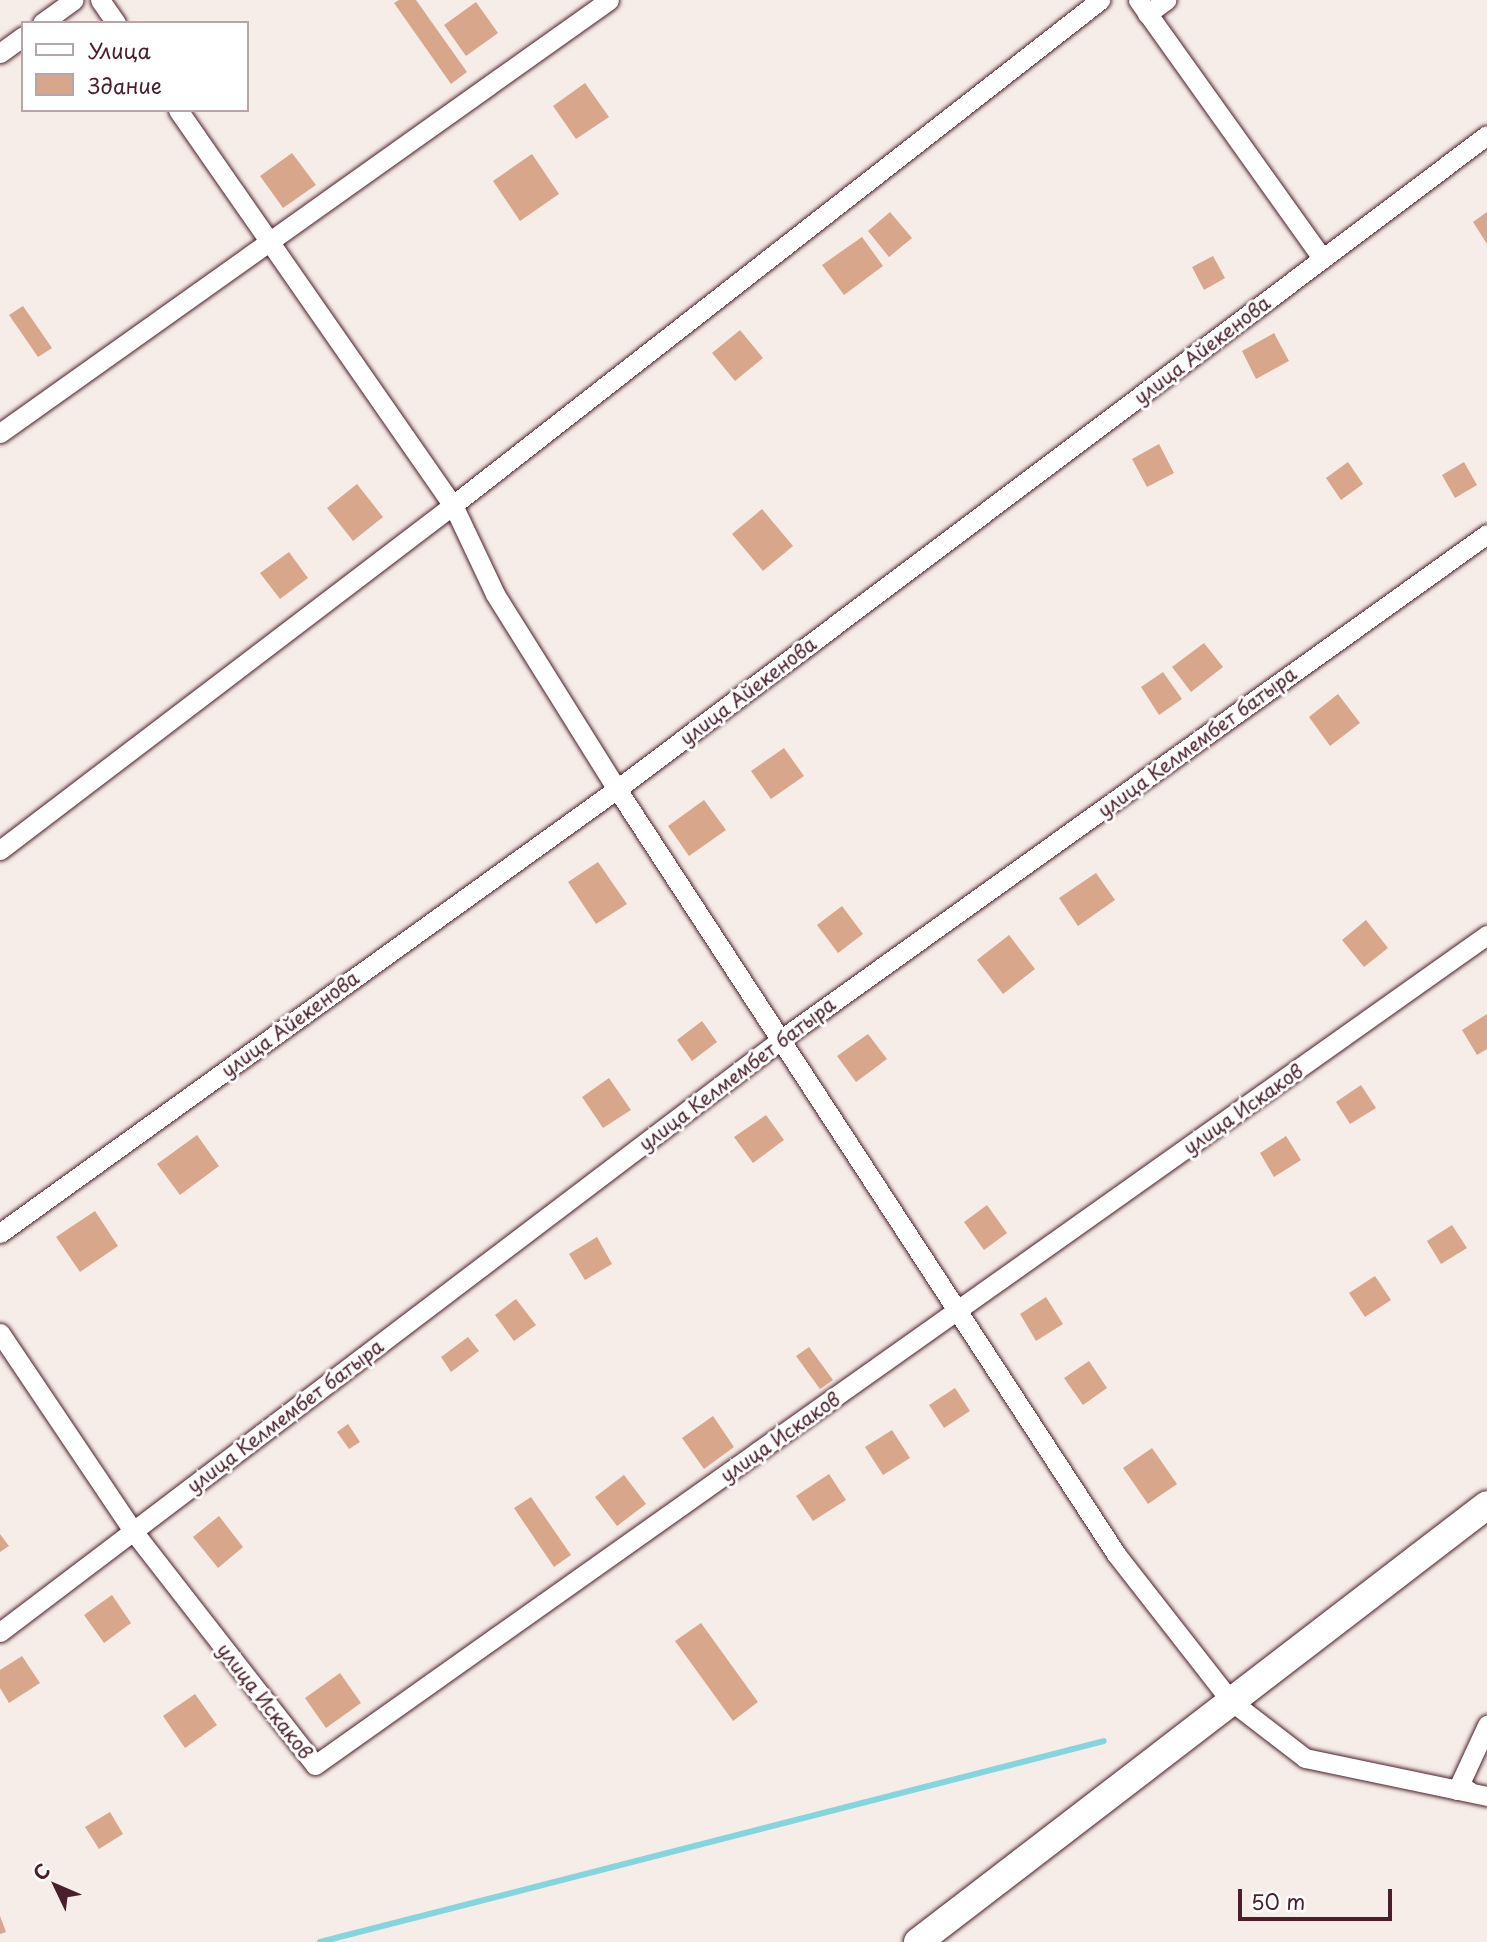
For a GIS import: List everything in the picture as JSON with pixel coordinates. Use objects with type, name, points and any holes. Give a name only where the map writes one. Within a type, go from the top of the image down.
[{"type":"main road","points":[[918,1942],[1487,1505]]},
{"type":"street","points":[[45,21],[74,0]]},
{"type":"street","points":[[100,0],[115,21]]},
{"type":"street","points":[[0,433],[268,239],[610,0]]},
{"type":"street","points":[[0,849],[453,505],[1100,0]]},
{"type":"street","points":[[1166,0],[1142,7],[1323,259]]},
{"type":"street","points":[[0,53],[21,37]]},
{"type":"street","points":[[179,112],[453,505],[495,594],[617,789],[783,1038],[1116,1553],[1231,1701],[1305,1758],[1487,1796]]},
{"type":"street","name":"улица Айекенова","points":[[0,1233],[617,789],[1487,135]]},
{"type":"street","name":"улица Келмембет батыра","points":[[0,1632],[783,1038],[1487,534]]},
{"type":"street","name":"улица Искаков","points":[[133,1531],[315,1765],[1487,935]]},
{"type":"street","points":[[0,1333],[133,1531]]},
{"type":"street","points":[[1457,1790],[1487,1725]]},
{"type":"street","points":[[1457,1790],[1487,1789]]},
{"type":"building","points":[[399,0],[416,0],[467,72],[451,84],[394,3]]},
{"type":"building","points":[[476,2],[498,33],[466,56],[444,25]]},
{"type":"building","points":[[585,83],[609,117],[576,139],[553,106]]},
{"type":"building","points":[[292,153],[316,185],[283,208],[260,176]]},
{"type":"building","points":[[532,154],[559,194],[520,221],[493,181]]},
{"type":"building","points":[[890,212],[912,238],[889,257],[868,231]]},
{"type":"building","points":[[1487,212],[1487,244],[1473,222]]},
{"type":"building","points":[[862,237],[883,266],[844,295],[822,265]]},
{"type":"building","points":[[1213,256],[1225,278],[1204,290],[1192,267]]},
{"type":"building","points":[[23,306],[52,348],[38,357],[9,315]]},
{"type":"building","points":[[740,330],[763,358],[735,381],[712,353]]},
{"type":"building","points":[[1274,333],[1289,361],[1256,379],[1242,351]]},
{"type":"building","points":[[1159,444],[1174,473],[1147,487],[1132,459]]},
{"type":"building","points":[[1348,462],[1363,484],[1341,500],[1326,478]]},
{"type":"building","points":[[1464,462],[1477,485],[1455,498],[1442,475]]},
{"type":"building","points":[[357,484],[383,517],[353,541],[327,508]]},
{"type":"building","points":[[762,509],[793,546],[763,571],[732,534]]},
{"type":"building","points":[[289,552],[308,578],[280,599],[260,573]]},
{"type":"building","points":[[1204,643],[1223,667],[1191,692],[1172,667]]},
{"type":"building","points":[[1163,672],[1182,699],[1159,715],[1141,687]]},
{"type":"building","points":[[1338,694],[1360,723],[1330,746],[1309,717]]},
{"type":"building","points":[[784,748],[804,776],[771,799],[751,771]]},
{"type":"building","points":[[704,800],[726,830],[689,856],[668,826]]},
{"type":"building","points":[[598,862],[627,904],[596,924],[568,882]]},
{"type":"building","points":[[1096,873],[1115,900],[1078,926],[1059,898]]},
{"type":"building","points":[[842,906],[863,934],[838,953],[817,925]]},
{"type":"building","points":[[1366,920],[1388,948],[1364,967],[1342,940]]},
{"type":"building","points":[[1009,935],[1035,969],[1003,994],[977,960]]},
{"type":"building","points":[[1487,1014],[1487,1049],[1477,1055],[1462,1030]]},
{"type":"building","points":[[702,1021],[717,1042],[692,1061],[677,1040]]},
{"type":"building","points":[[868,1034],[887,1059],[856,1082],[837,1056]]},
{"type":"building","points":[[609,1078],[631,1110],[603,1128],[582,1097]]},
{"type":"building","points":[[1361,1085],[1376,1108],[1350,1124],[1336,1102]]},
{"type":"building","points":[[766,1115],[784,1140],[753,1163],[734,1137]]},
{"type":"building","points":[[197,1135],[219,1166],[180,1195],[157,1164]]},
{"type":"building","points":[[1286,1136],[1301,1160],[1274,1177],[1260,1153]]},
{"type":"building","points":[[987,1205],[1007,1233],[984,1250],[964,1222]]},
{"type":"building","points":[[95,1211],[118,1246],[80,1272],[56,1237]]},
{"type":"building","points":[[1452,1225],[1467,1248],[1441,1264],[1427,1241]]},
{"type":"building","points":[[597,1237],[612,1264],[585,1280],[569,1254]]},
{"type":"building","points":[[1375,1276],[1391,1300],[1365,1317],[1349,1293]]},
{"type":"building","points":[[1046,1297],[1063,1324],[1036,1341],[1020,1314]]},
{"type":"building","points":[[516,1299],[536,1325],[514,1341],[495,1315]]},
{"type":"building","points":[[468,1337],[479,1351],[451,1372],[441,1357]]},
{"type":"building","points":[[809,1347],[833,1380],[820,1389],[796,1356]]},
{"type":"building","points":[[1089,1361],[1107,1388],[1083,1405],[1064,1378]]},
{"type":"building","points":[[955,1388],[970,1411],[944,1428],[929,1405]]},
{"type":"building","points":[[713,1416],[734,1447],[704,1469],[682,1438]]},
{"type":"building","points":[[348,1424],[360,1442],[349,1449],[337,1432]]},
{"type":"building","points":[[892,1430],[910,1458],[883,1475],[865,1447]]},
{"type":"building","points":[[1152,1448],[1177,1484],[1148,1504],[1123,1468]]},
{"type":"building","points":[[829,1474],[846,1500],[813,1521],[796,1496]]},
{"type":"building","points":[[624,1475],[646,1504],[617,1526],[595,1497]]},
{"type":"building","points":[[531,1497],[571,1555],[554,1567],[514,1508]]},
{"type":"building","points":[[219,1516],[243,1547],[218,1568],[193,1537]]},
{"type":"building","points":[[0,1534],[9,1546],[0,1552]]},
{"type":"building","points":[[112,1595],[131,1623],[104,1643],[84,1615]]},
{"type":"building","points":[[701,1623],[758,1702],[733,1721],[675,1641]]},
{"type":"building","points":[[22,1656],[40,1683],[9,1703],[0,1688],[0,1670]]},
{"type":"building","points":[[340,1673],[361,1703],[326,1728],[305,1698]]},
{"type":"building","points":[[195,1694],[217,1725],[185,1748],[163,1716]]},
{"type":"building","points":[[110,1812],[123,1834],[99,1849],[85,1827]]},
{"type":"building","points":[[0,1916],[6,1932],[0,1934]]},
{"type":"waterway","points":[[320,1942],[1104,1741]]}]
